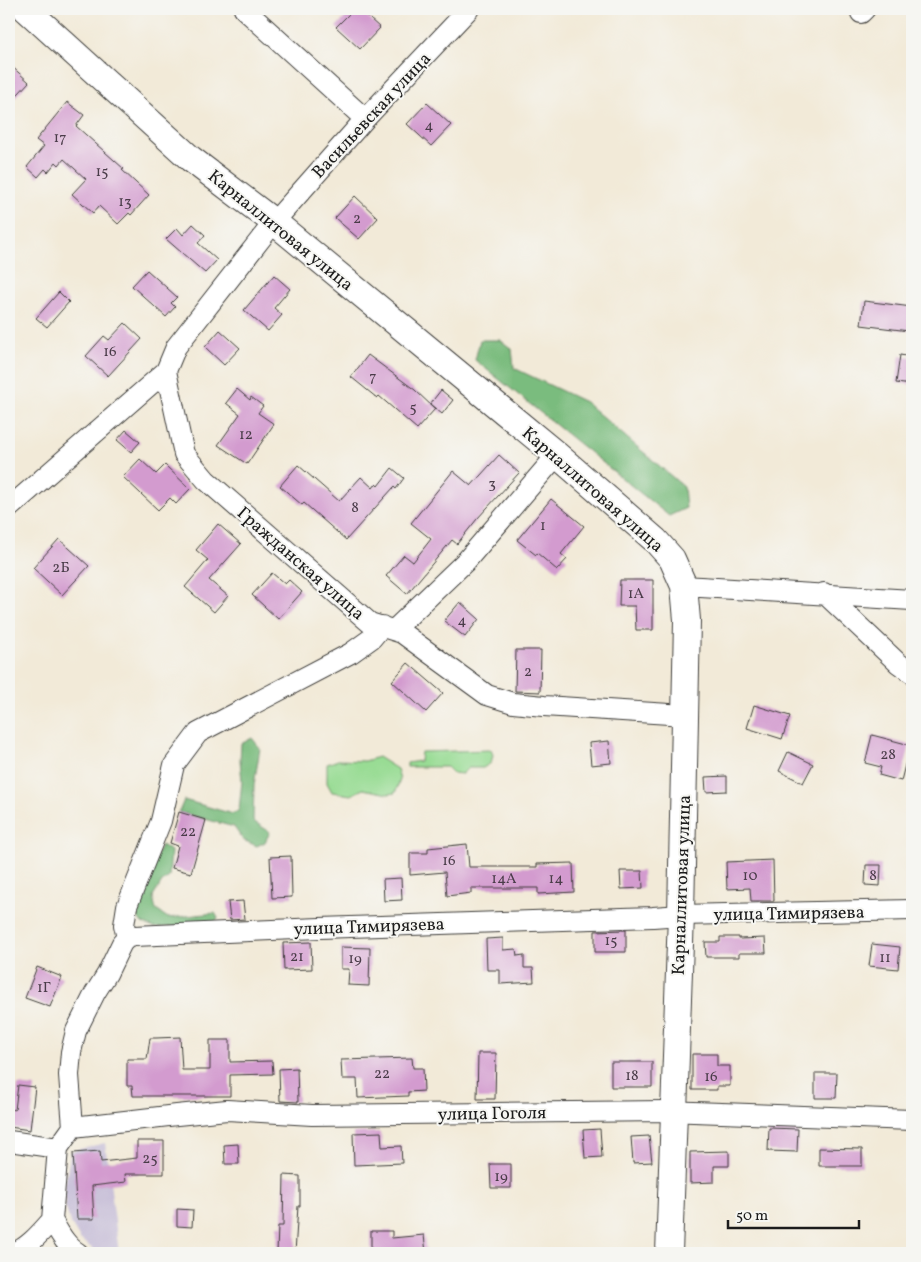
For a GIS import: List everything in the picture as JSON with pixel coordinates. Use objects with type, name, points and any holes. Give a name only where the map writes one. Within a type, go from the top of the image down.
[{"type":"street","name":"Карналлитовая улица","points":[[26,9],[191,159],[274,222],[557,455],[655,540],[672,559],[684,586],[688,620],[681,914],[669,1253]]},
{"type":"street","points":[[244,9],[365,119]]},
{"type":"street","name":"Васильевская улица","points":[[274,222],[365,119],[469,9]]},
{"type":"street","points":[[9,508],[166,371],[176,348],[274,222]]},
{"type":"street","name":"Гражданская улица","points":[[166,371],[184,454],[206,480],[370,622],[402,633],[487,695],[513,703],[685,715]]},
{"type":"street","points":[[78,1253],[62,1237],[52,1220],[58,1148],[73,1127],[69,1075],[71,1052],[76,1031],[122,943],[127,938],[124,925],[126,906],[161,821],[174,765],[198,733],[351,653],[388,628],[466,560],[557,455]]},
{"type":"street","points":[[684,586],[912,600]]},
{"type":"street","points":[[824,594],[898,663],[912,673]]},
{"type":"street","name":"улица Тимирязева","points":[[127,938],[134,936],[310,928],[643,917],[681,914],[912,910]]},
{"type":"street","name":"улица Гоголя","points":[[73,1127],[227,1110],[312,1115],[674,1111],[912,1120]]},
{"type":"street","points":[[9,1141],[58,1148]]},
{"type":"street","points":[[14,1253],[34,1239],[52,1220]]},
{"type":"shaded area","points":[[105,1143],[119,1253],[98,1253],[80,1239],[70,1222],[65,1205],[65,1184],[71,1151]]},
{"type":"green space","points":[[480,340],[500,340],[512,349],[514,368],[585,402],[684,487],[686,508],[669,516],[475,360]]},
{"type":"green space","points":[[252,738],[260,748],[254,785],[253,821],[270,832],[265,842],[257,846],[243,840],[234,827],[179,812],[184,800],[233,814],[239,810],[242,781],[241,744]]},
{"type":"green space","points":[[491,750],[493,755],[491,763],[483,768],[468,768],[462,774],[453,773],[447,767],[407,767],[407,763],[420,761],[421,752]]},
{"type":"green space","points":[[378,757],[397,769],[400,780],[395,793],[388,794],[363,789],[351,795],[332,792],[327,783],[327,764],[338,760],[365,761]]},
{"type":"green space","points":[[161,845],[171,851],[169,877],[162,882],[153,897],[156,910],[168,918],[215,913],[218,918],[214,923],[154,928],[142,923],[137,916],[139,901]]},
{"type":"building","points":[[354,9],[359,9],[380,28],[360,49],[336,27]]},
{"type":"building","points":[[9,64],[29,82],[9,104]]},
{"type":"building","points":[[67,102],[84,115],[76,126],[124,169],[122,170],[149,195],[131,215],[129,213],[118,224],[99,206],[93,213],[72,194],[86,179],[64,159],[59,165],[56,162],[48,172],[45,169],[38,177],[27,167],[44,146],[36,140]]},
{"type":"building","points":[[427,103],[451,125],[431,146],[407,124]]},
{"type":"building","points":[[355,196],[378,218],[359,239],[335,218]]},
{"type":"building","points":[[193,224],[205,235],[198,243],[217,260],[205,273],[166,239],[177,228],[183,235]]},
{"type":"building","points":[[147,270],[177,297],[171,303],[175,307],[166,317],[132,286]]},
{"type":"building","points":[[274,275],[290,289],[274,308],[282,315],[268,331],[244,310]]},
{"type":"building","points":[[59,292],[69,302],[47,327],[36,318]]},
{"type":"building","points":[[864,301],[912,307],[909,331],[861,325]]},
{"type":"building","points":[[125,323],[142,339],[108,376],[86,356],[104,336],[109,340]]},
{"type":"building","points":[[220,330],[240,348],[224,365],[205,347]]},
{"type":"building","points":[[368,355],[415,390],[435,409],[417,429],[379,396],[377,398],[351,377]]},
{"type":"building","points":[[900,355],[912,357],[912,385],[896,383]]},
{"type":"building","points":[[237,389],[250,400],[251,397],[263,406],[258,413],[274,424],[247,464],[218,445],[240,414],[226,403]]},
{"type":"building","points":[[441,390],[453,400],[442,414],[430,404]]},
{"type":"building","points":[[126,430],[140,442],[131,452],[117,440]]},
{"type":"building","points":[[499,455],[519,473],[457,544],[452,540],[407,594],[386,576],[404,555],[413,562],[431,539],[411,523],[453,471],[471,486]]},
{"type":"building","points":[[140,459],[156,474],[165,465],[190,489],[176,504],[170,498],[158,510],[123,477]]},
{"type":"building","points":[[298,465],[339,501],[361,477],[373,488],[376,484],[378,486],[392,468],[404,478],[396,489],[394,487],[346,540],[304,503],[302,505],[280,486]]},
{"type":"building","points":[[551,499],[584,526],[561,554],[567,559],[557,570],[537,553],[536,555],[517,540]]},
{"type":"building","points":[[218,524],[241,544],[209,580],[228,596],[214,612],[185,587],[208,560],[196,550]]},
{"type":"building","points":[[59,539],[89,566],[62,595],[33,568]]},
{"type":"building","points":[[272,573],[285,584],[289,580],[302,592],[278,619],[252,595]]},
{"type":"building","points":[[620,580],[653,580],[653,630],[636,630],[635,606],[619,606]]},
{"type":"building","points":[[460,602],[479,619],[465,637],[444,621]]},
{"type":"building","points":[[516,650],[541,650],[540,692],[515,691]]},
{"type":"building","points":[[408,663],[443,693],[426,712],[392,681]]},
{"type":"building","points":[[754,705],[790,716],[782,739],[747,728]]},
{"type":"building","points":[[872,735],[910,745],[901,781],[879,775],[881,767],[865,763]]},
{"type":"building","points":[[609,741],[611,763],[591,765],[589,743]]},
{"type":"building","points":[[788,752],[813,764],[803,783],[779,771]]},
{"type":"building","points":[[727,776],[727,791],[706,792],[705,777]]},
{"type":"building","points":[[179,812],[206,820],[191,873],[172,868],[178,846],[170,843]]},
{"type":"building","points":[[467,844],[469,867],[537,867],[537,864],[573,863],[574,892],[538,894],[538,888],[471,888],[471,893],[447,896],[445,872],[410,875],[410,853],[428,853],[428,848]]},
{"type":"building","points":[[291,856],[292,897],[272,898],[270,857]]},
{"type":"building","points":[[773,860],[774,901],[751,901],[750,888],[727,889],[726,862]]},
{"type":"building","points":[[866,865],[881,865],[880,886],[865,885]]},
{"type":"building","points":[[620,871],[642,871],[643,888],[621,889]]},
{"type":"building","points":[[401,878],[402,900],[384,901],[383,879]]},
{"type":"building","points":[[243,901],[245,919],[230,920],[228,902]]},
{"type":"building","points":[[626,930],[626,952],[595,952],[595,931]]},
{"type":"building","points":[[720,937],[739,937],[739,939],[765,938],[766,953],[739,953],[739,957],[706,957],[705,942],[720,942]]},
{"type":"building","points":[[503,938],[503,950],[516,949],[517,956],[524,955],[524,968],[533,968],[534,982],[500,984],[500,970],[487,970],[486,939]]},
{"type":"building","points":[[311,942],[312,969],[284,970],[283,943]]},
{"type":"building","points":[[872,944],[900,947],[898,969],[869,966]]},
{"type":"building","points":[[341,947],[370,948],[369,986],[348,985],[349,969],[341,969]]},
{"type":"building","points":[[37,967],[62,977],[50,1007],[25,998]]},
{"type":"building","points":[[180,1037],[182,1070],[210,1070],[210,1040],[230,1040],[230,1062],[272,1061],[273,1074],[230,1075],[230,1096],[133,1096],[132,1086],[127,1086],[127,1059],[147,1059],[150,1038]]},
{"type":"building","points":[[478,1053],[496,1053],[495,1099],[477,1099]]},
{"type":"building","points":[[692,1054],[717,1054],[717,1066],[730,1066],[730,1086],[717,1086],[717,1090],[692,1090]]},
{"type":"building","points":[[412,1058],[413,1068],[423,1068],[424,1091],[408,1092],[408,1096],[358,1098],[357,1079],[342,1079],[341,1060]]},
{"type":"building","points":[[611,1062],[652,1062],[652,1087],[611,1087]]},
{"type":"building","points":[[297,1068],[298,1102],[280,1101],[279,1069]]},
{"type":"building","points":[[815,1073],[837,1073],[836,1098],[815,1098]]},
{"type":"building","points":[[18,1085],[35,1087],[30,1130],[9,1127],[9,1109],[15,1110]]},
{"type":"building","points":[[769,1128],[798,1129],[797,1152],[768,1151]]},
{"type":"building","points":[[600,1129],[602,1157],[585,1158],[583,1130]]},
{"type":"building","points":[[381,1132],[382,1147],[401,1146],[402,1163],[354,1165],[353,1133]]},
{"type":"building","points":[[649,1136],[652,1162],[633,1163],[631,1137]]},
{"type":"building","points":[[137,1141],[164,1141],[164,1174],[125,1174],[126,1182],[92,1186],[94,1219],[77,1219],[73,1153],[100,1151],[101,1162],[137,1158]]},
{"type":"building","points":[[238,1144],[239,1164],[225,1164],[224,1145]]},
{"type":"building","points":[[819,1148],[862,1149],[862,1166],[819,1166]]},
{"type":"building","points":[[729,1151],[729,1166],[714,1166],[714,1182],[690,1183],[690,1152]]},
{"type":"building","points":[[490,1164],[511,1164],[511,1188],[491,1188]]},
{"type":"building","points":[[284,1175],[300,1176],[300,1206],[298,1206],[295,1253],[277,1253],[278,1226],[283,1226]]},
{"type":"building","points":[[177,1209],[193,1210],[192,1227],[177,1226]]},
{"type":"building","points":[[371,1231],[392,1231],[392,1238],[424,1235],[426,1253],[371,1253]]}]
